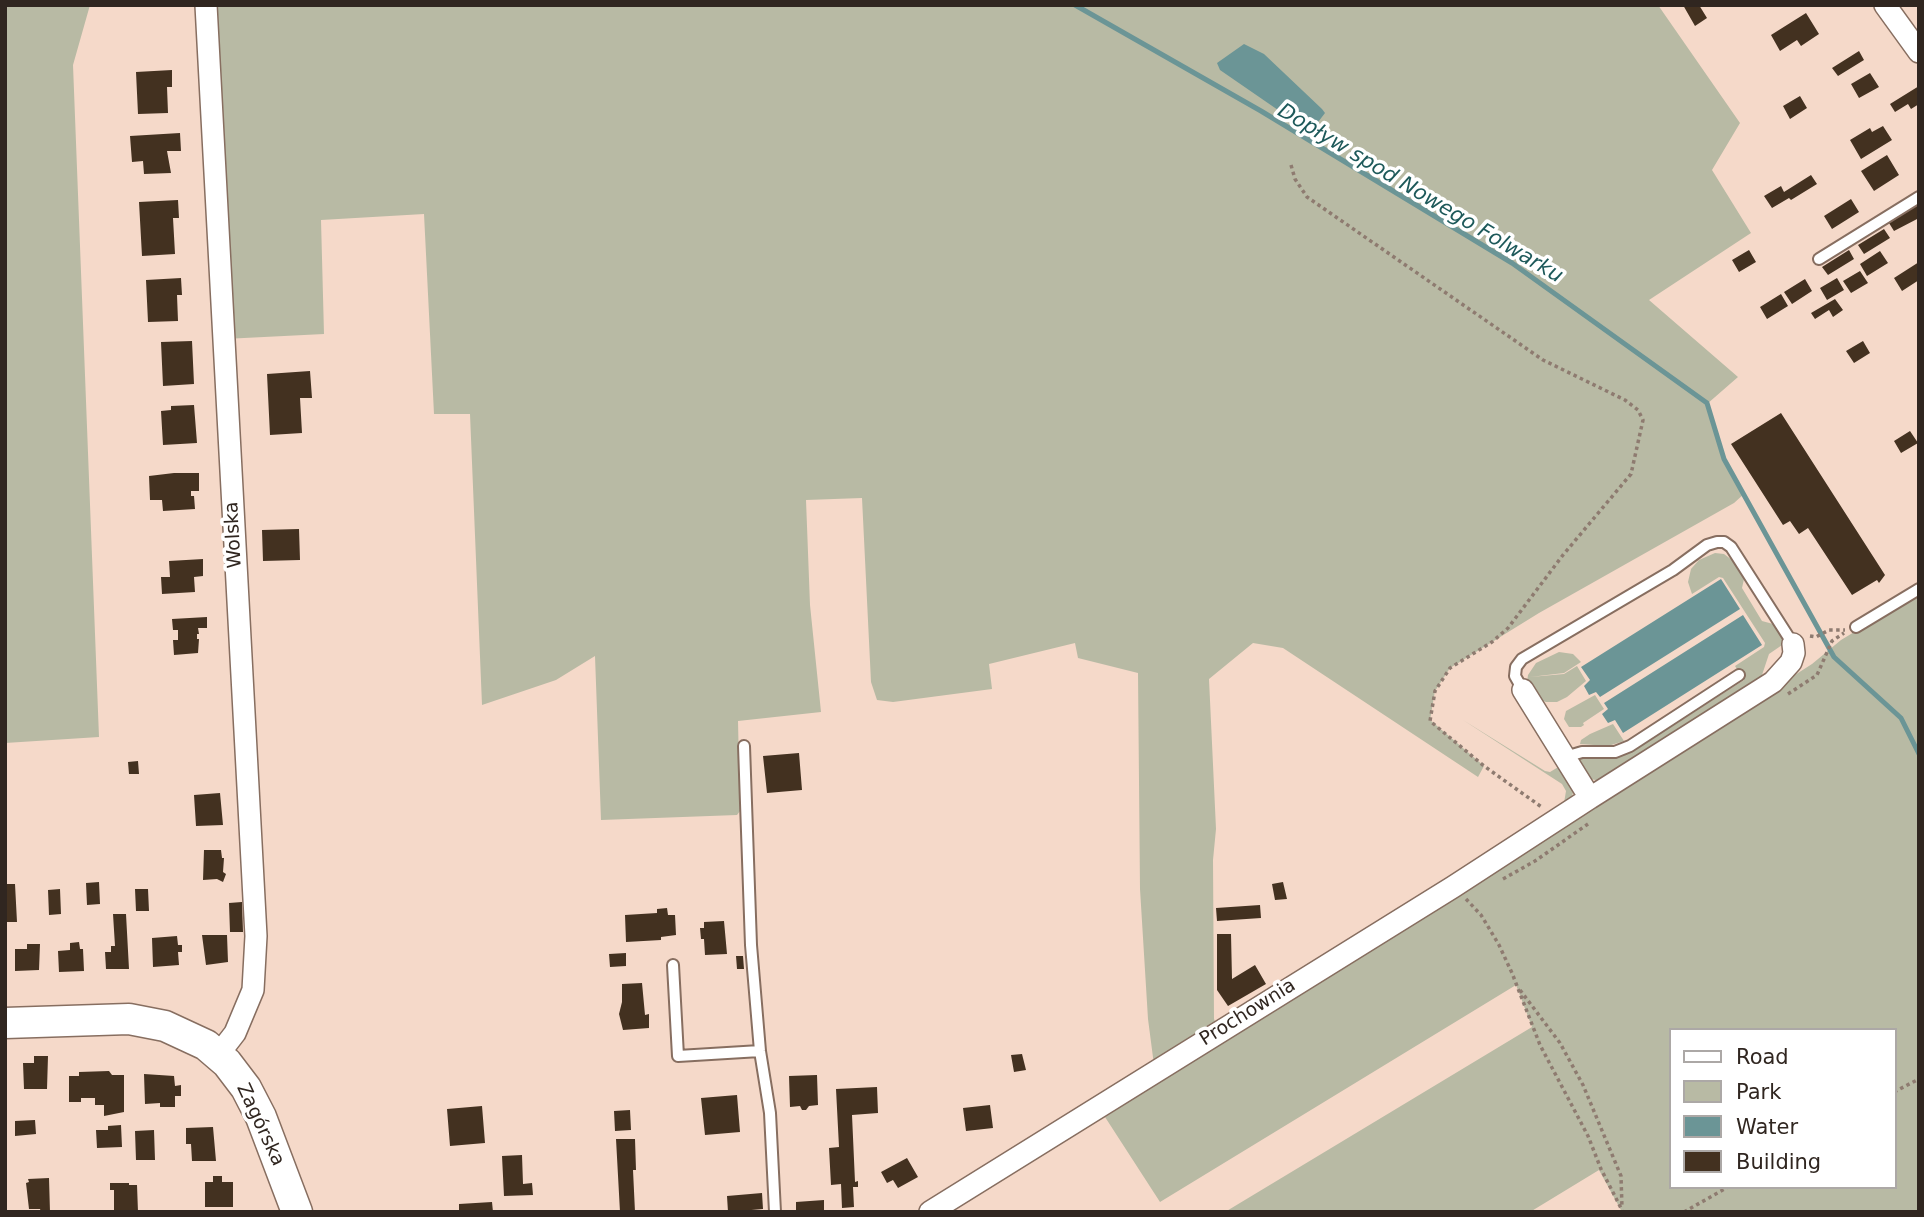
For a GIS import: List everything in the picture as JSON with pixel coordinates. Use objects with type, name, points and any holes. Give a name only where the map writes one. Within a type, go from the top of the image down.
[{"type":"street","name":"Wolska","points":[[206,5],[256,936],[253,990],[235,1033],[218,1055]]},
{"type":"street","points":[[1885,5],[1919,52]]},
{"type":"street","name":"Prochownia","points":[[930,1212],[1453,887],[1773,682],[1807,639]]},
{"type":"street","points":[[1523,691],[1590,798]]},
{"type":"street","name":"Zagórska","points":[[5,1023],[110,1018],[146,1021],[187,1034],[218,1055],[246,1088],[261,1116],[297,1212]]},
{"type":"lane","points":[[1819,259],[1919,197]]},
{"type":"lane","points":[[1523,691],[1515,676],[1516,667],[1522,659],[1673,570],[1707,545],[1717,542],[1724,542],[1731,547],[1807,639]]},
{"type":"lane","points":[[1856,627],[1919,589]]},
{"type":"lane","points":[[1565,757],[1582,752],[1615,752],[1630,746],[1739,675]]},
{"type":"lane","points":[[744,746],[751,945],[760,1051],[770,1113],[775,1212]]},
{"type":"lane","points":[[673,965],[678,1056],[760,1051]]},
{"type":"path","points":[[1291,165],[1295,179],[1307,197],[1544,360],[1625,400],[1638,410],[1643,420],[1630,474],[1563,555],[1508,628],[1492,642],[1450,668],[1435,691],[1430,721],[1483,766],[1563,816]]},
{"type":"path","points":[[1807,639],[1829,630]]},
{"type":"path","points":[[1827,655],[1832,641]]},
{"type":"path","points":[[1453,887],[1480,915],[1499,945],[1540,1045],[1588,1136],[1601,1169],[1623,1211]]},
{"type":"path","points":[[1516,985],[1560,1043],[1583,1085],[1621,1176],[1623,1211]]},
{"type":"path","points":[[1896,1091],[1919,1079]]},
{"type":"path","points":[[1684,1212],[1724,1189]]},
{"type":"green space","points":[[5,5],[90,5],[73,65],[99,737],[5,743]]},
{"type":"green space","points":[[206,5],[1658,5],[1740,123],[1712,170],[1751,233],[1649,300],[1738,377],[1707,404],[1724,459],[1744,494],[1734,503],[1539,613],[1450,668],[1435,691],[1430,720],[1484,766],[1478,777],[1283,648],[1253,643],[1209,679],[1216,829],[1213,860],[1214,1019],[1217,1026],[1154,1065],[1148,1019],[1140,889],[1138,673],[1078,658],[1075,643],[989,664],[992,689],[893,702],[877,700],[871,682],[862,498],[806,500],[810,605],[821,712],[738,721],[740,811],[737,815],[601,820],[595,656],[556,680],[482,705],[470,414],[434,414],[424,214],[321,220],[324,334],[224,339]]},
{"type":"green space","points":[[1715,553],[1724,554],[1732,560],[1744,579],[1742,588],[1762,621],[1773,624],[1785,643],[1769,654],[1760,681],[1601,781],[1590,779],[1577,760],[1616,758],[1632,752],[1744,680],[1735,666],[1764,647],[1765,643],[1723,578],[1719,577],[1692,594],[1688,582],[1691,569],[1699,560]]},
{"type":"green space","points":[[1919,593],[1919,1212],[1622,1212],[1599,1170],[1530,1212],[1225,1212],[1532,1027],[1516,985],[1160,1202],[1105,1117],[1812,664],[1841,640]]},
{"type":"green space","points":[[1559,652],[1573,654],[1581,662],[1564,673],[1530,677],[1564,674],[1577,666],[1586,681],[1567,697],[1557,702],[1546,702],[1538,699],[1527,682],[1528,675],[1536,663]]},
{"type":"green space","points":[[1595,695],[1604,709],[1581,727],[1569,727],[1564,719],[1566,711]]},
{"type":"green space","points":[[1463,720],[1545,771],[1550,772],[1560,766],[1574,790],[1571,799],[1564,803],[1566,791],[1562,784]]},
{"type":"green space","points":[[1613,724],[1624,741],[1608,746],[1580,744],[1581,740],[1590,734]]},
{"type":"water","points":[[1244,44],[1264,54],[1322,109],[1325,113],[1312,130],[1307,130],[1220,70],[1217,63]]},
{"type":"water","points":[[1721,579],[1740,609],[1600,697],[1596,692],[1589,695],[1584,686],[1590,680],[1581,667]]},
{"type":"water","points":[[1743,615],[1762,645],[1623,733],[1615,720],[1608,723],[1602,714],[1608,709],[1604,703]]},
{"type":"building","points":[[1683,5],[1699,5],[1707,18],[1695,26]]},
{"type":"building","points":[[1806,13],[1819,34],[1801,46],[1797,40],[1780,51],[1771,35]]},
{"type":"building","points":[[1859,51],[1864,60],[1838,76],[1832,68]]},
{"type":"building","points":[[172,70],[172,87],[167,87],[168,113],[138,114],[136,72]]},
{"type":"building","points":[[1870,73],[1879,87],[1859,98],[1851,84]]},
{"type":"building","points":[[1919,86],[1919,104],[1911,109],[1908,104],[1895,112],[1890,104]]},
{"type":"building","points":[[1800,96],[1807,108],[1790,119],[1783,106]]},
{"type":"building","points":[[1883,126],[1892,140],[1861,159],[1850,140],[1870,128],[1872,132]]},
{"type":"building","points":[[180,133],[181,151],[167,151],[171,173],[144,174],[143,161],[132,162],[130,136]]},
{"type":"building","points":[[1887,155],[1899,175],[1874,191],[1861,171]]},
{"type":"building","points":[[1811,175],[1817,184],[1791,200],[1789,198],[1772,208],[1764,196],[1781,186],[1784,192]]},
{"type":"building","points":[[1851,199],[1859,212],[1832,229],[1824,216]]},
{"type":"building","points":[[178,200],[179,218],[173,218],[175,254],[142,256],[139,202]]},
{"type":"building","points":[[1919,204],[1919,218],[1894,231],[1889,223]]},
{"type":"building","points":[[1884,229],[1890,238],[1864,254],[1858,245]]},
{"type":"building","points":[[1749,250],[1756,262],[1739,272],[1732,260]]},
{"type":"building","points":[[1849,250],[1854,259],[1828,275],[1822,267]]},
{"type":"building","points":[[1880,251],[1888,263],[1867,276],[1860,264]]},
{"type":"building","points":[[1919,262],[1919,280],[1902,291],[1894,278]]},
{"type":"building","points":[[1860,271],[1868,283],[1851,293],[1843,281]]},
{"type":"building","points":[[181,278],[182,295],[177,295],[178,321],[148,322],[146,280]]},
{"type":"building","points":[[1837,278],[1844,290],[1827,300],[1820,288]]},
{"type":"building","points":[[1805,279],[1812,291],[1792,304],[1784,292]]},
{"type":"building","points":[[1781,294],[1788,306],[1767,319],[1760,307]]},
{"type":"building","points":[[1835,299],[1843,310],[1833,317],[1829,310],[1815,319],[1811,313]]},
{"type":"building","points":[[192,341],[194,384],[163,386],[161,342]]},
{"type":"building","points":[[1863,341],[1870,353],[1854,363],[1846,351]]},
{"type":"building","points":[[310,371],[312,398],[300,398],[302,433],[270,435],[267,374]]},
{"type":"building","points":[[194,405],[197,443],[163,445],[161,411],[171,410],[171,406]]},
{"type":"building","points":[[1781,413],[1885,575],[1879,583],[1877,580],[1852,595],[1808,528],[1799,534],[1790,521],[1783,525],[1731,444]]},
{"type":"building","points":[[1910,431],[1918,443],[1901,453],[1894,441]]},
{"type":"building","points":[[199,473],[199,491],[191,491],[195,509],[163,511],[162,500],[150,500],[149,476]]},
{"type":"building","points":[[299,529],[300,560],[263,561],[262,530]]},
{"type":"building","points":[[203,559],[203,576],[194,577],[195,592],[162,594],[161,577],[170,577],[169,561]]},
{"type":"building","points":[[207,617],[207,628],[198,628],[198,653],[174,655],[173,640],[178,640],[178,630],[173,630],[172,619]]},
{"type":"building","points":[[799,753],[802,790],[767,793],[763,756]]},
{"type":"building","points":[[138,761],[139,774],[129,774],[128,762]]},
{"type":"building","points":[[220,793],[223,825],[196,826],[194,795]]},
{"type":"building","points":[[204,850],[221,850],[224,858],[223,872],[226,874],[223,882],[217,879],[203,880]]},
{"type":"building","points":[[99,882],[100,904],[87,905],[86,883]]},
{"type":"building","points":[[1283,882],[1287,899],[1275,900],[1272,884]]},
{"type":"building","points":[[5,884],[15,884],[17,922],[5,922]]},
{"type":"building","points":[[60,889],[61,914],[49,915],[48,890]]},
{"type":"building","points":[[135,889],[148,889],[149,911],[136,911]]},
{"type":"building","points":[[242,902],[243,932],[230,932],[229,903]]},
{"type":"building","points":[[1260,905],[1261,918],[1217,921],[1216,908]]},
{"type":"building","points":[[667,908],[668,915],[675,915],[676,935],[661,937],[661,940],[626,942],[625,915],[657,913],[657,909]]},
{"type":"building","points":[[113,914],[126,914],[129,969],[106,969],[105,952],[111,952],[111,946],[115,946]]},
{"type":"building","points":[[724,921],[727,954],[705,955],[700,928],[704,928],[704,922]]},
{"type":"building","points":[[1217,934],[1231,934],[1232,979],[1255,965],[1266,984],[1228,1006],[1217,990]]},
{"type":"building","points":[[202,935],[227,935],[228,962],[206,965]]},
{"type":"building","points":[[177,936],[178,945],[182,945],[182,952],[178,952],[179,965],[153,967],[152,938]]},
{"type":"building","points":[[79,942],[80,949],[83,949],[84,971],[59,972],[58,951],[70,950],[70,943]]},
{"type":"building","points":[[27,944],[40,944],[39,970],[15,971],[15,949],[27,949]]},
{"type":"building","points":[[626,953],[626,966],[610,967],[609,954]]},
{"type":"building","points":[[736,956],[743,956],[744,969],[737,969]]},
{"type":"building","points":[[642,983],[645,1015],[649,1014],[649,1028],[623,1030],[619,1014],[622,984]]},
{"type":"building","points":[[1022,1054],[1026,1070],[1014,1072],[1011,1055]]},
{"type":"building","points":[[34,1056],[48,1056],[47,1089],[24,1089],[23,1063],[34,1063]]},
{"type":"building","points":[[109,1071],[112,1075],[124,1075],[124,1112],[104,1116],[104,1105],[95,1105],[95,1098],[81,1098],[81,1102],[69,1102],[69,1076],[79,1076],[79,1072]]},
{"type":"building","points":[[144,1074],[174,1076],[175,1086],[181,1085],[181,1096],[175,1096],[175,1107],[160,1107],[160,1103],[145,1104]]},
{"type":"building","points":[[817,1075],[818,1105],[809,1106],[806,1110],[802,1110],[800,1106],[790,1107],[789,1076]]},
{"type":"building","points":[[877,1087],[878,1113],[852,1115],[855,1182],[858,1181],[858,1187],[853,1187],[854,1207],[842,1208],[841,1184],[831,1185],[829,1148],[839,1147],[836,1089]]},
{"type":"building","points":[[737,1095],[740,1132],[705,1135],[701,1098]]},
{"type":"building","points":[[990,1105],[993,1128],[966,1131],[963,1108]]},
{"type":"building","points":[[482,1106],[485,1143],[450,1146],[447,1109]]},
{"type":"building","points":[[630,1110],[631,1130],[615,1131],[614,1111]]},
{"type":"building","points":[[35,1120],[36,1134],[15,1136],[15,1121]]},
{"type":"building","points":[[121,1125],[122,1147],[97,1148],[96,1130],[108,1130],[108,1126]]},
{"type":"building","points":[[213,1127],[216,1161],[192,1161],[191,1144],[186,1144],[186,1128]]},
{"type":"building","points":[[154,1130],[155,1160],[136,1160],[135,1131]]},
{"type":"building","points":[[616,1139],[635,1139],[635,1212],[620,1212]]},
{"type":"building","points":[[522,1155],[523,1184],[532,1183],[533,1195],[504,1196],[502,1156]]},
{"type":"building","points":[[907,1158],[918,1177],[898,1188],[893,1180],[887,1183],[881,1172]]},
{"type":"building","points":[[213,1176],[222,1176],[222,1182],[233,1182],[233,1207],[205,1207],[205,1182],[213,1182]]},
{"type":"building","points":[[49,1178],[50,1212],[29,1209],[26,1183],[29,1182],[28,1179]]},
{"type":"building","points":[[110,1183],[137,1185],[138,1212],[114,1212],[114,1190],[110,1190]]},
{"type":"building","points":[[762,1193],[763,1209],[728,1212],[727,1196]]},
{"type":"building","points":[[824,1200],[824,1212],[796,1212],[796,1202]]},
{"type":"building","points":[[492,1202],[493,1212],[459,1212],[459,1204]]},
{"type":"waterway","name":"Dopływ spod Nowego Folwarku","points":[[1075,5],[1261,111],[1512,263],[1707,403],[1724,459],[1834,657],[1901,718],[1919,754]]}]
